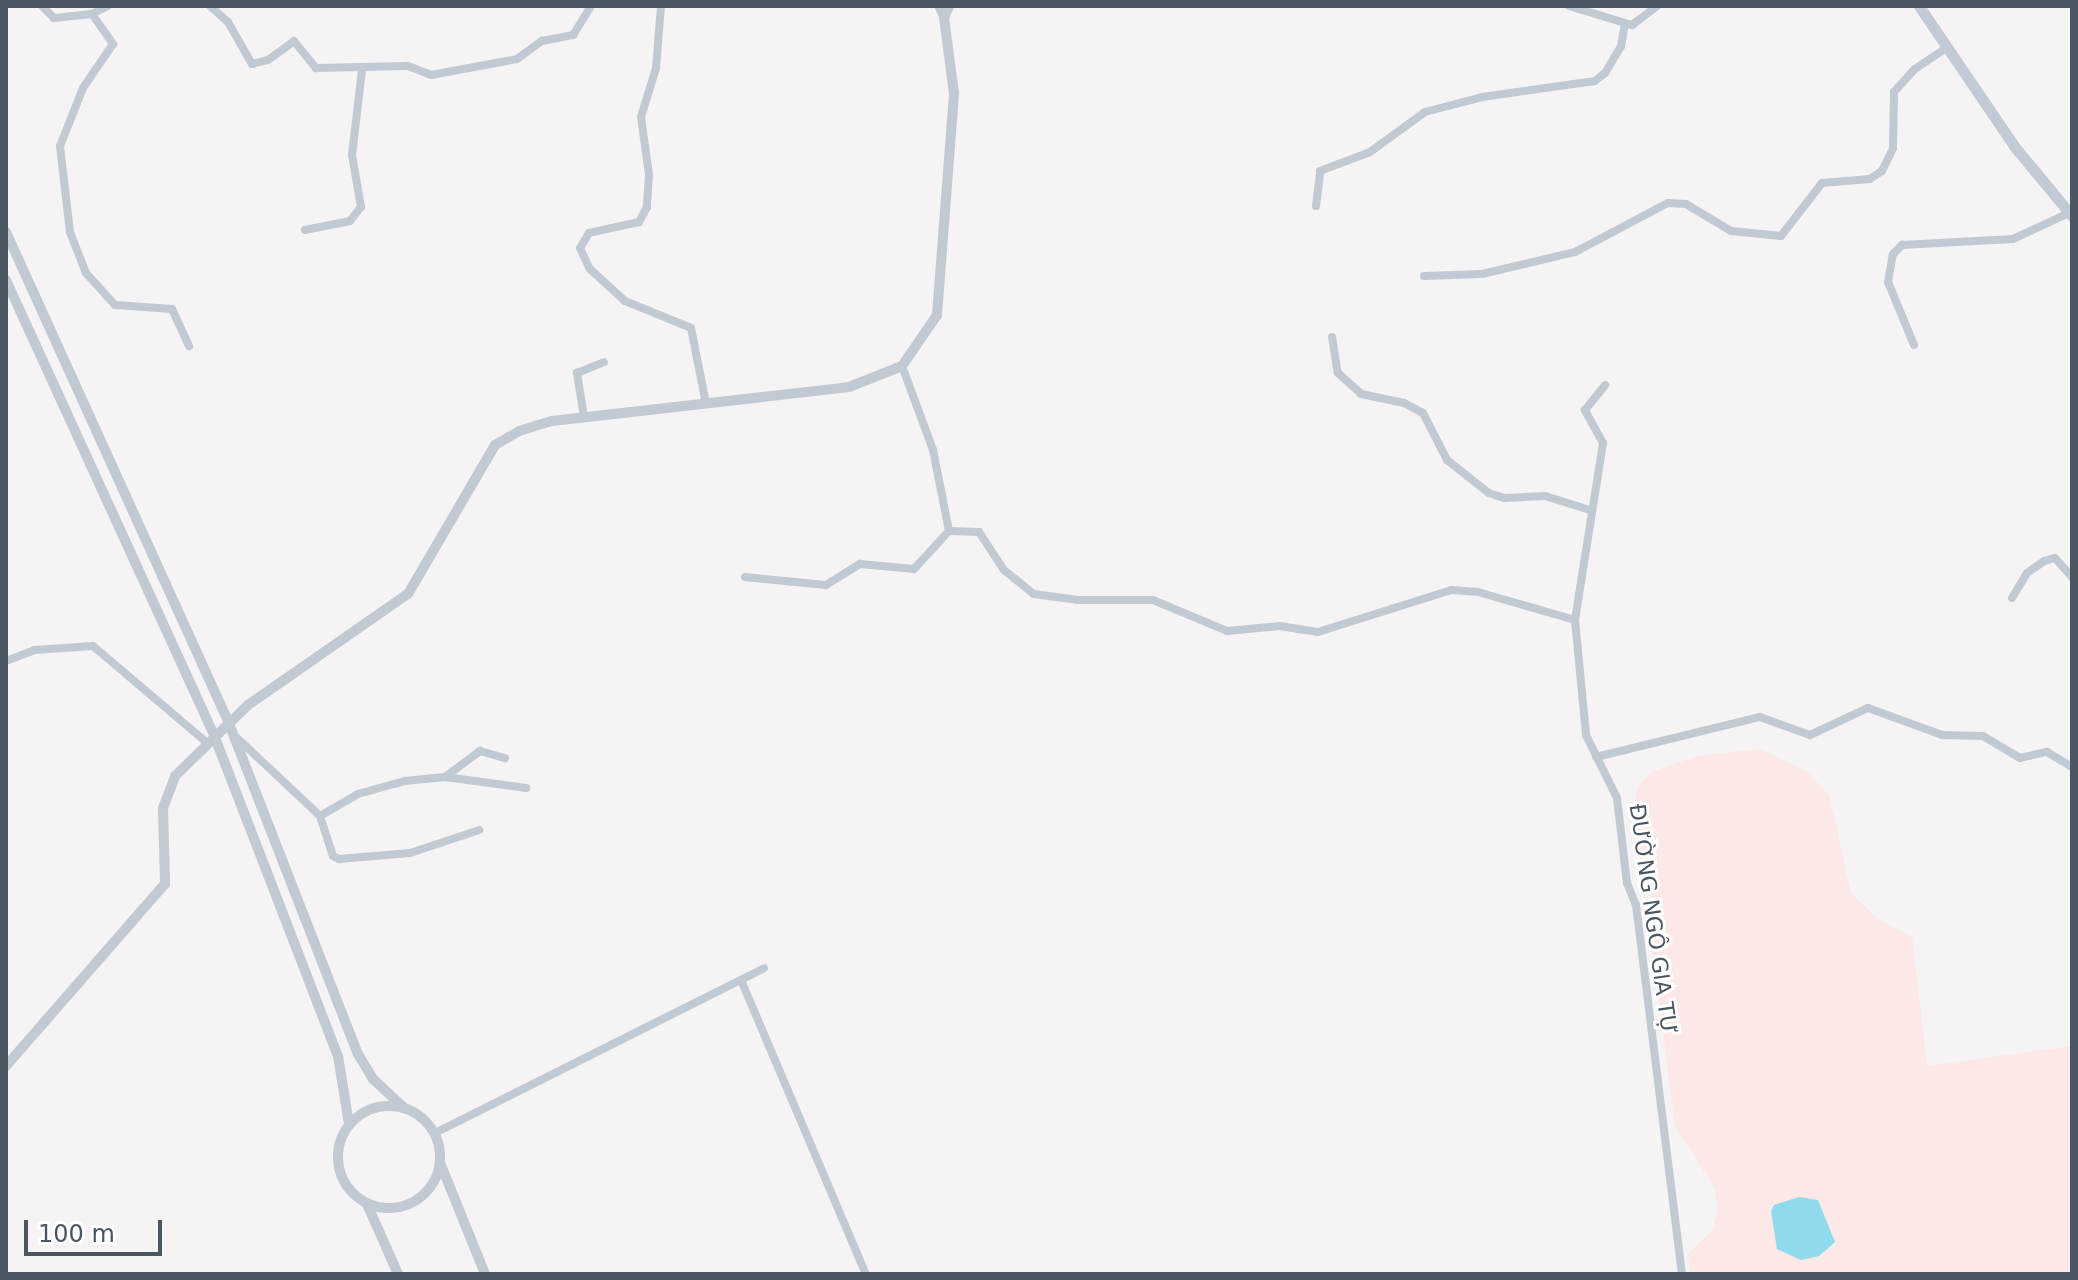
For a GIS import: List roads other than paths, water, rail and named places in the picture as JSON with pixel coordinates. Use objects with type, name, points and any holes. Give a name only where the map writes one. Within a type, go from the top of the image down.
[{"type":"main road","points":[[1919,6],[1945,49],[2070,214]]},
{"type":"street","points":[[42,6],[54,18],[92,14],[108,6]]},
{"type":"street","points":[[210,6],[228,22],[252,64],[268,60],[294,41],[312,67],[362,70],[408,66],[431,75],[517,59],[542,41],[578,32],[591,6]]},
{"type":"street","points":[[661,6],[656,68],[641,117],[649,175],[647,207],[639,222],[589,233],[580,248],[590,269],[625,301],[649,315],[691,328],[706,404]]},
{"type":"street","points":[[6,1066],[165,884],[166,792],[228,721],[396,606],[495,445],[519,431],[584,417],[849,387],[902,366],[937,315],[954,93],[944,18],[938,6]]},
{"type":"street","points":[[944,18],[949,6]]},
{"type":"street","points":[[1569,6],[1625,24],[1640,22],[1657,6]]},
{"type":"street","points":[[92,14],[113,44],[83,88],[60,146],[70,232],[86,273],[115,305],[172,309],[189,346]]},
{"type":"street","points":[[1316,206],[1320,171],[1370,152],[1425,112],[1482,97],[1595,81],[1605,73],[1621,46],[1625,24]]},
{"type":"street","points":[[1424,276],[1482,274],[1575,252],[1668,203],[1686,204],[1731,231],[1781,236],[1822,183],[1870,179],[1882,171],[1893,148],[1894,92],[1915,69],[1945,49]]},
{"type":"street","points":[[305,230],[350,221],[361,207],[352,155],[362,70]]},
{"type":"street","points":[[1914,345],[1888,282],[1893,254],[1902,245],[2013,239],[2070,214]]},
{"type":"street","points":[[6,232],[228,721],[358,1054],[373,1079],[403,1107],[421,1117],[435,1133],[440,1163],[485,1274]]},
{"type":"street","points":[[6,280],[210,738],[338,1056],[349,1124],[338,1153],[339,1169],[344,1183],[367,1204],[398,1274]]},
{"type":"street","points":[[1332,337],[1338,373],[1361,394],[1404,403],[1423,413],[1447,460],[1489,493],[1504,498],[1545,496],[1590,510]]},
{"type":"street","points":[[584,417],[577,373],[604,362]]},
{"type":"street","points":[[902,366],[933,450],[949,531]]},
{"type":"street","name":"ĐƯỜNG NGÔ GIA TỰ","points":[[1605,385],[1585,410],[1603,437],[1575,620],[1586,735],[1617,798],[1627,883],[1636,905],[1682,1274]]},
{"type":"street","points":[[745,577],[826,585],[860,564],[914,569],[949,531],[979,532],[1016,583],[1025,589],[1078,600],[1113,596],[1162,601],[1227,631],[1272,626],[1318,632],[1451,590],[1478,592],[1575,620]]},
{"type":"street","points":[[2012,598],[2027,573],[2044,561],[2055,558],[2072,577]]},
{"type":"street","points":[[6,661],[34,650],[93,646],[210,738]]},
{"type":"street","points":[[1596,757],[1760,717],[1810,735],[1868,708],[1942,735],[1983,736],[2020,758],[2047,752],[2072,767]]},
{"type":"street","points":[[232,734],[320,816],[333,856],[339,859],[410,853],[479,830]]},
{"type":"street","points":[[445,777],[480,751],[505,758]]},
{"type":"street","points":[[320,816],[367,791],[445,777],[526,788]]},
{"type":"street","points":[[435,1133],[764,968]]},
{"type":"street","points":[[741,980],[866,1274]]},
{"type":"street","points":[[349,1124],[383,1106],[403,1107]]},
{"type":"street","points":[[367,1204],[399,1208],[414,1203],[431,1186],[440,1163]]},
{"type":"water","points":[[1799,1197],[1818,1200],[1835,1242],[1819,1256],[1801,1260],[1777,1249],[1771,1211],[1774,1205]]}]
